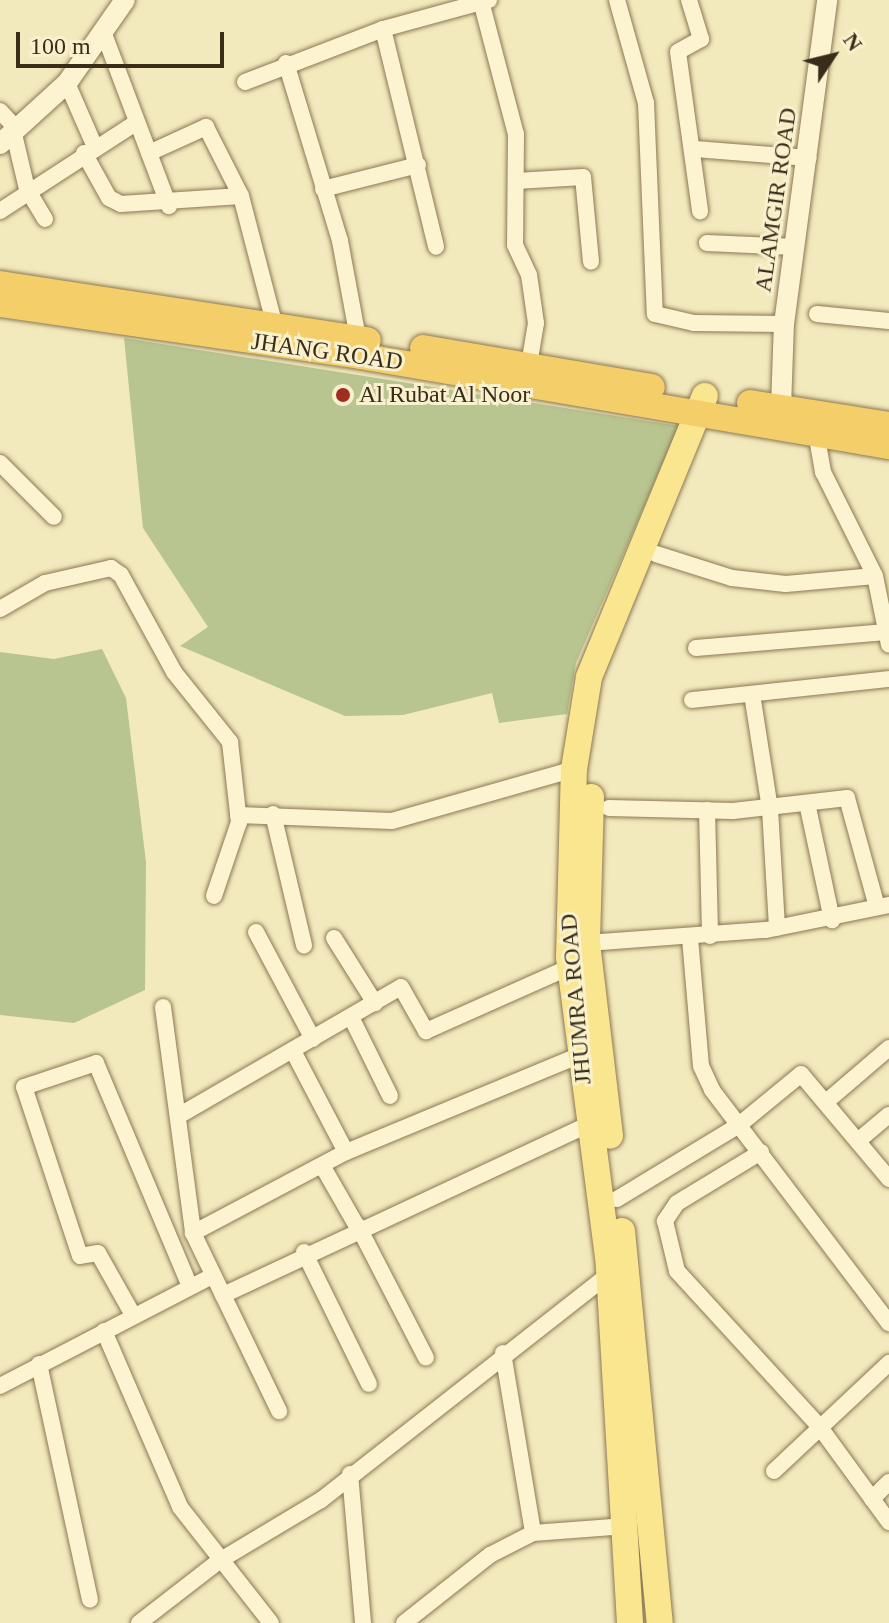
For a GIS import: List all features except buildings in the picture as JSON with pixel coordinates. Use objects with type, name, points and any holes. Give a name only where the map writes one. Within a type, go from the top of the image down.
[{"type":"highway","name":"JHANG ROAD","points":[[0,284],[216,327],[712,406],[781,408],[889,425]]},
{"type":"highway","name":"JHANG ROAD","points":[[0,304],[216,327],[274,323],[529,365],[889,446]]},
{"type":"main road","name":"JHUMRA ROAD","points":[[630,1623],[617,1199],[587,943],[592,755],[617,647],[712,406]]},
{"type":"main road","name":"JHUMRA ROAD","points":[[660,1623],[618,1269],[578,1056],[570,967],[574,769],[589,677],[712,406]]},
{"type":"street","points":[[10,136],[67,83],[125,0]]},
{"type":"street","points":[[617,0],[646,103],[655,314],[694,323],[784,324]]},
{"type":"street","points":[[689,0],[701,39],[678,52],[695,149],[700,211]]},
{"type":"street","name":"ALAMGIR ROAD","points":[[781,408],[784,324],[809,158],[827,0]]},
{"type":"street","points":[[245,82],[286,63],[383,29],[485,1],[516,134],[515,245],[529,275],[536,323],[529,365]]},
{"type":"street","points":[[383,29],[436,247]]},
{"type":"street","points":[[104,34],[169,206]]},
{"type":"street","points":[[286,63],[323,189],[358,338]]},
{"type":"street","points":[[67,83],[109,198],[169,206],[241,196]]},
{"type":"street","points":[[0,111],[27,189],[45,219]]},
{"type":"street","points":[[0,211],[27,189],[137,122]]},
{"type":"street","points":[[149,153],[203,125],[241,196],[274,323]]},
{"type":"street","points":[[695,149],[809,158]]},
{"type":"street","points":[[323,189],[418,165]]},
{"type":"street","points":[[516,181],[583,177],[591,262]]},
{"type":"street","points":[[707,243],[796,247]]},
{"type":"street","points":[[817,314],[889,321]]},
{"type":"street","points":[[696,648],[888,638],[875,576],[828,483],[816,432]]},
{"type":"street","points":[[0,463],[54,517]]},
{"type":"street","points":[[656,554],[732,578],[786,584],[875,576]]},
{"type":"street","points":[[0,609],[45,583],[111,568],[121,575],[174,672],[230,742],[238,815],[214,896]]},
{"type":"street","points":[[692,700],[889,679]]},
{"type":"street","points":[[752,694],[770,809],[777,928]]},
{"type":"street","points":[[238,815],[392,821],[574,769]]},
{"type":"street","points":[[587,943],[690,938],[777,928],[832,920],[883,906],[847,798],[770,809],[609,808]]},
{"type":"street","points":[[807,803],[832,920]]},
{"type":"street","points":[[707,810],[710,936]]},
{"type":"street","points":[[273,814],[304,945]]},
{"type":"street","points":[[256,932],[313,1039]]},
{"type":"street","points":[[334,938],[375,1003]]},
{"type":"street","points":[[690,938],[701,1066],[739,1125],[889,1323]]},
{"type":"street","points":[[180,1115],[401,987],[426,1031],[570,967]]},
{"type":"street","points":[[163,1007],[180,1115],[193,1233],[279,1411]]},
{"type":"street","points":[[351,1017],[390,1096]]},
{"type":"street","points":[[826,1102],[889,1048]]},
{"type":"street","points":[[293,1051],[346,1152]]},
{"type":"street","points":[[193,1233],[323,1167],[346,1152],[578,1056]]},
{"type":"street","points":[[133,1315],[98,1253],[80,1256],[24,1087],[96,1063],[189,1284]]},
{"type":"street","points":[[617,1199],[739,1125],[801,1074],[889,1179]]},
{"type":"street","points":[[859,1140],[889,1115]]},
{"type":"street","points":[[223,1295],[304,1252],[592,1123]]},
{"type":"street","points":[[761,1152],[677,1203],[665,1221],[677,1271],[819,1426],[889,1522]]},
{"type":"street","points":[[323,1167],[426,1358]]},
{"type":"street","points":[[304,1252],[369,1384]]},
{"type":"street","points":[[139,1623],[219,1561],[321,1500],[503,1353],[618,1269]]},
{"type":"street","points":[[0,1386],[189,1284],[212,1276]]},
{"type":"street","points":[[104,1331],[180,1507],[219,1561],[271,1623]]},
{"type":"street","points":[[503,1353],[533,1533]]},
{"type":"street","points":[[774,1471],[889,1363]]},
{"type":"street","points":[[39,1364],[90,1600]]},
{"type":"street","points":[[350,1474],[363,1623]]},
{"type":"street","points":[[872,1499],[889,1482]]},
{"type":"street","points":[[404,1623],[490,1555],[533,1533],[626,1526]]},
{"type":"green space","points":[[124,338],[679,426],[576,663],[567,714],[499,723],[492,693],[403,715],[345,716],[180,646],[208,627],[143,528]]},
{"type":"green space","points":[[102,649],[126,698],[146,862],[145,990],[74,1023],[0,1015],[0,652],[54,659]]},
{"type":"place","name":"Al Rubat Al Noor","points":[[343,395]]}]
